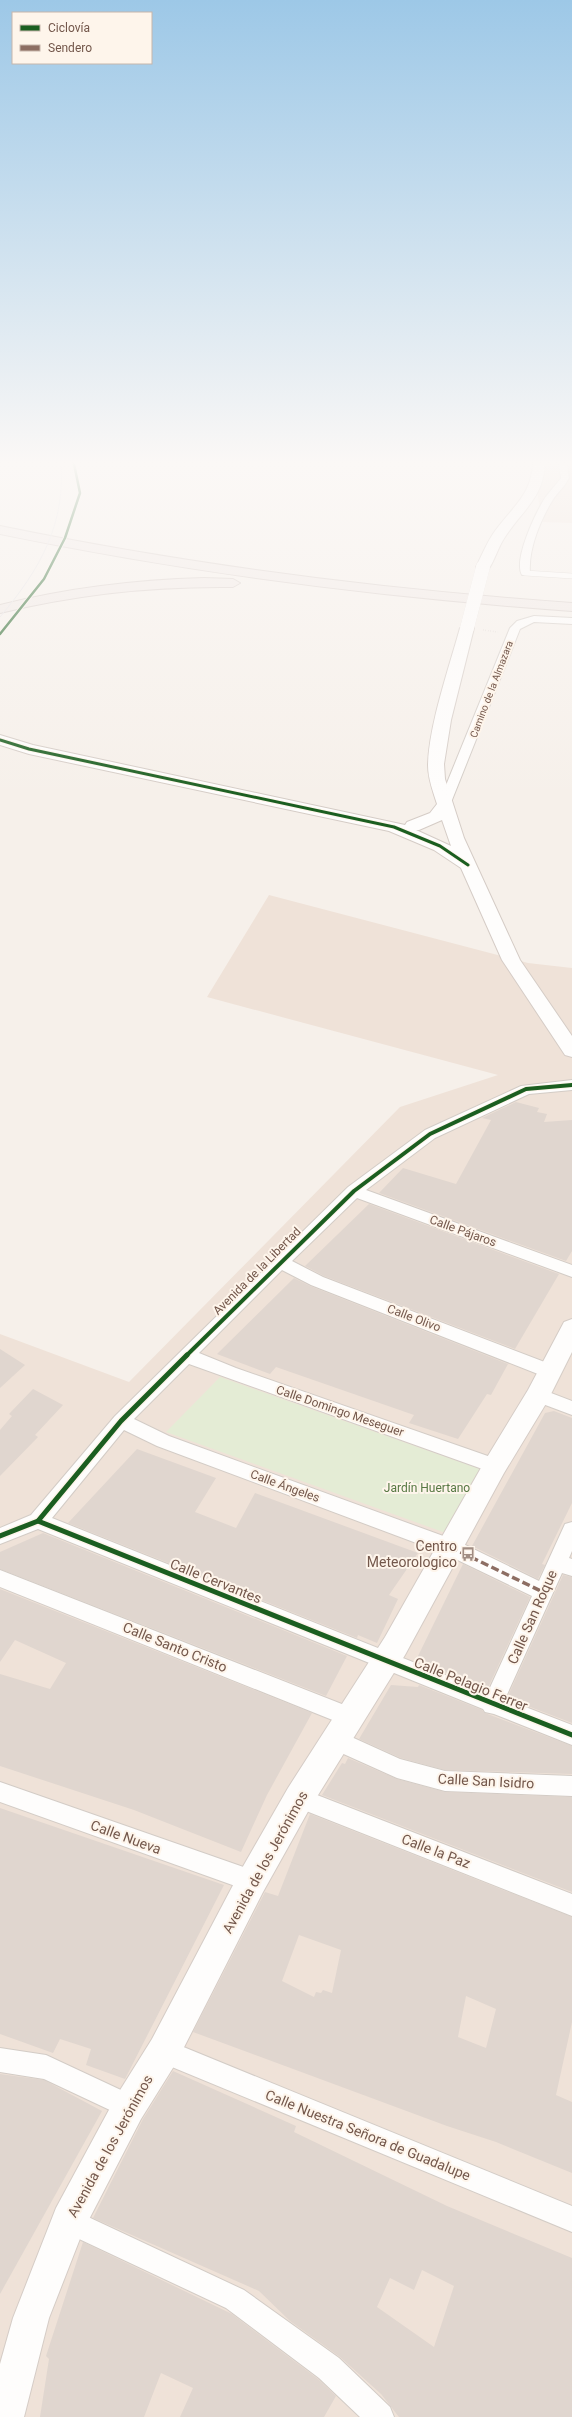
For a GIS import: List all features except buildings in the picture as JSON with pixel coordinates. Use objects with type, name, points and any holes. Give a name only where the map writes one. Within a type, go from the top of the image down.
[{"type":"highway","points":[[244,572],[392,593]]},
{"type":"highway","points":[[314,572],[430,585],[572,597]]},
{"type":"highway","points":[[0,609],[67,594],[159,584],[216,583],[334,592],[392,593],[572,607]]},
{"type":"main road","points":[[482,572],[438,746],[437,779],[444,805],[455,835],[511,960],[572,1051]]},
{"type":"main road","points":[[0,740],[29,749],[394,827],[453,853],[468,865]]},
{"type":"main road","points":[[413,826],[436,817],[444,805]]},
{"type":"main road","points":[[394,827],[413,826],[439,830],[455,835]]},
{"type":"main road","points":[[427,841],[441,841],[455,835]]},
{"type":"main road","name":"Avenida de los Jerónimos","points":[[5,2417],[30,2318],[69,2221],[129,2107],[164,2051],[252,1881],[299,1798],[385,1661],[543,1383],[572,1328]]},
{"type":"street","name":"Camino de la Almazara","points":[[444,805],[512,634],[518,625],[524,622],[545,620],[572,621]]},
{"type":"street","name":"Avenida de la Libertad","points":[[0,1536],[38,1521],[121,1421],[354,1190],[430,1134],[526,1088],[572,1085]]},
{"type":"street","name":"Calle Pájaros","points":[[354,1190],[572,1271]]},
{"type":"street","name":"Calle Olivo","points":[[280,1262],[317,1281],[543,1383],[572,1408]]},
{"type":"street","name":"Calle Domingo Meseguer","points":[[186,1355],[230,1373],[495,1466]]},
{"type":"street","name":"Calle Ángeles","points":[[121,1421],[163,1441],[450,1547],[543,1592]]},
{"type":"street","name":"Calle Cervantes","points":[[38,1521],[385,1661]]},
{"type":"street","name":"Calle San Roque","points":[[492,1705],[543,1592],[564,1565],[572,1530]]},
{"type":"street","name":"Calle Santo Cristo","points":[[0,1578],[343,1729]]},
{"type":"street","name":"Calle Pelagio Ferrer","points":[[385,1661],[492,1705],[572,1735]]},
{"type":"street","name":"Calle San Isidro","points":[[343,1729],[397,1768],[445,1782],[557,1784],[572,1786]]},
{"type":"street","name":"Calle Nueva","points":[[0,1792],[252,1881]]},
{"type":"street","name":"Calle la Paz","points":[[299,1798],[572,1905]]},
{"type":"street","name":"Calle Nuestra Señora de Guadalupe","points":[[164,2051],[572,2219]]},
{"type":"street","points":[[0,2060],[46,2067],[129,2107]]},
{"type":"street","points":[[69,2221],[235,2299],[329,2368],[380,2417]]},
{"type":"lane","points":[[524,574],[572,576]]},
{"type":"path","points":[[467,628],[512,634]]},
{"type":"shaded area","points":[[269,895],[528,963],[572,968],[572,2417],[0,2417],[0,1334],[129,1382],[400,1107],[498,1075],[207,997]]},
{"type":"green space","name":"Jardín Huertano","points":[[220,1377],[488,1472],[454,1536],[166,1432]]},
{"type":"tram line","points":[[0,617],[15,599],[34,572]]},
{"type":"marked path","points":[[450,1547],[543,1592]]},
{"type":"cycle path","points":[[0,634],[44,579],[48,572]]},
{"type":"cycle path","points":[[0,740],[29,749],[394,827],[440,846],[468,865]]},
{"type":"cycle path","points":[[0,1536],[38,1521],[121,1421],[280,1262],[354,1191],[430,1134],[526,1089],[572,1085]]},
{"type":"cycle path","points":[[38,1521],[572,1735]]},
{"type":"place","name":"Centro Meteorologico","points":[[468,1554]]}]
